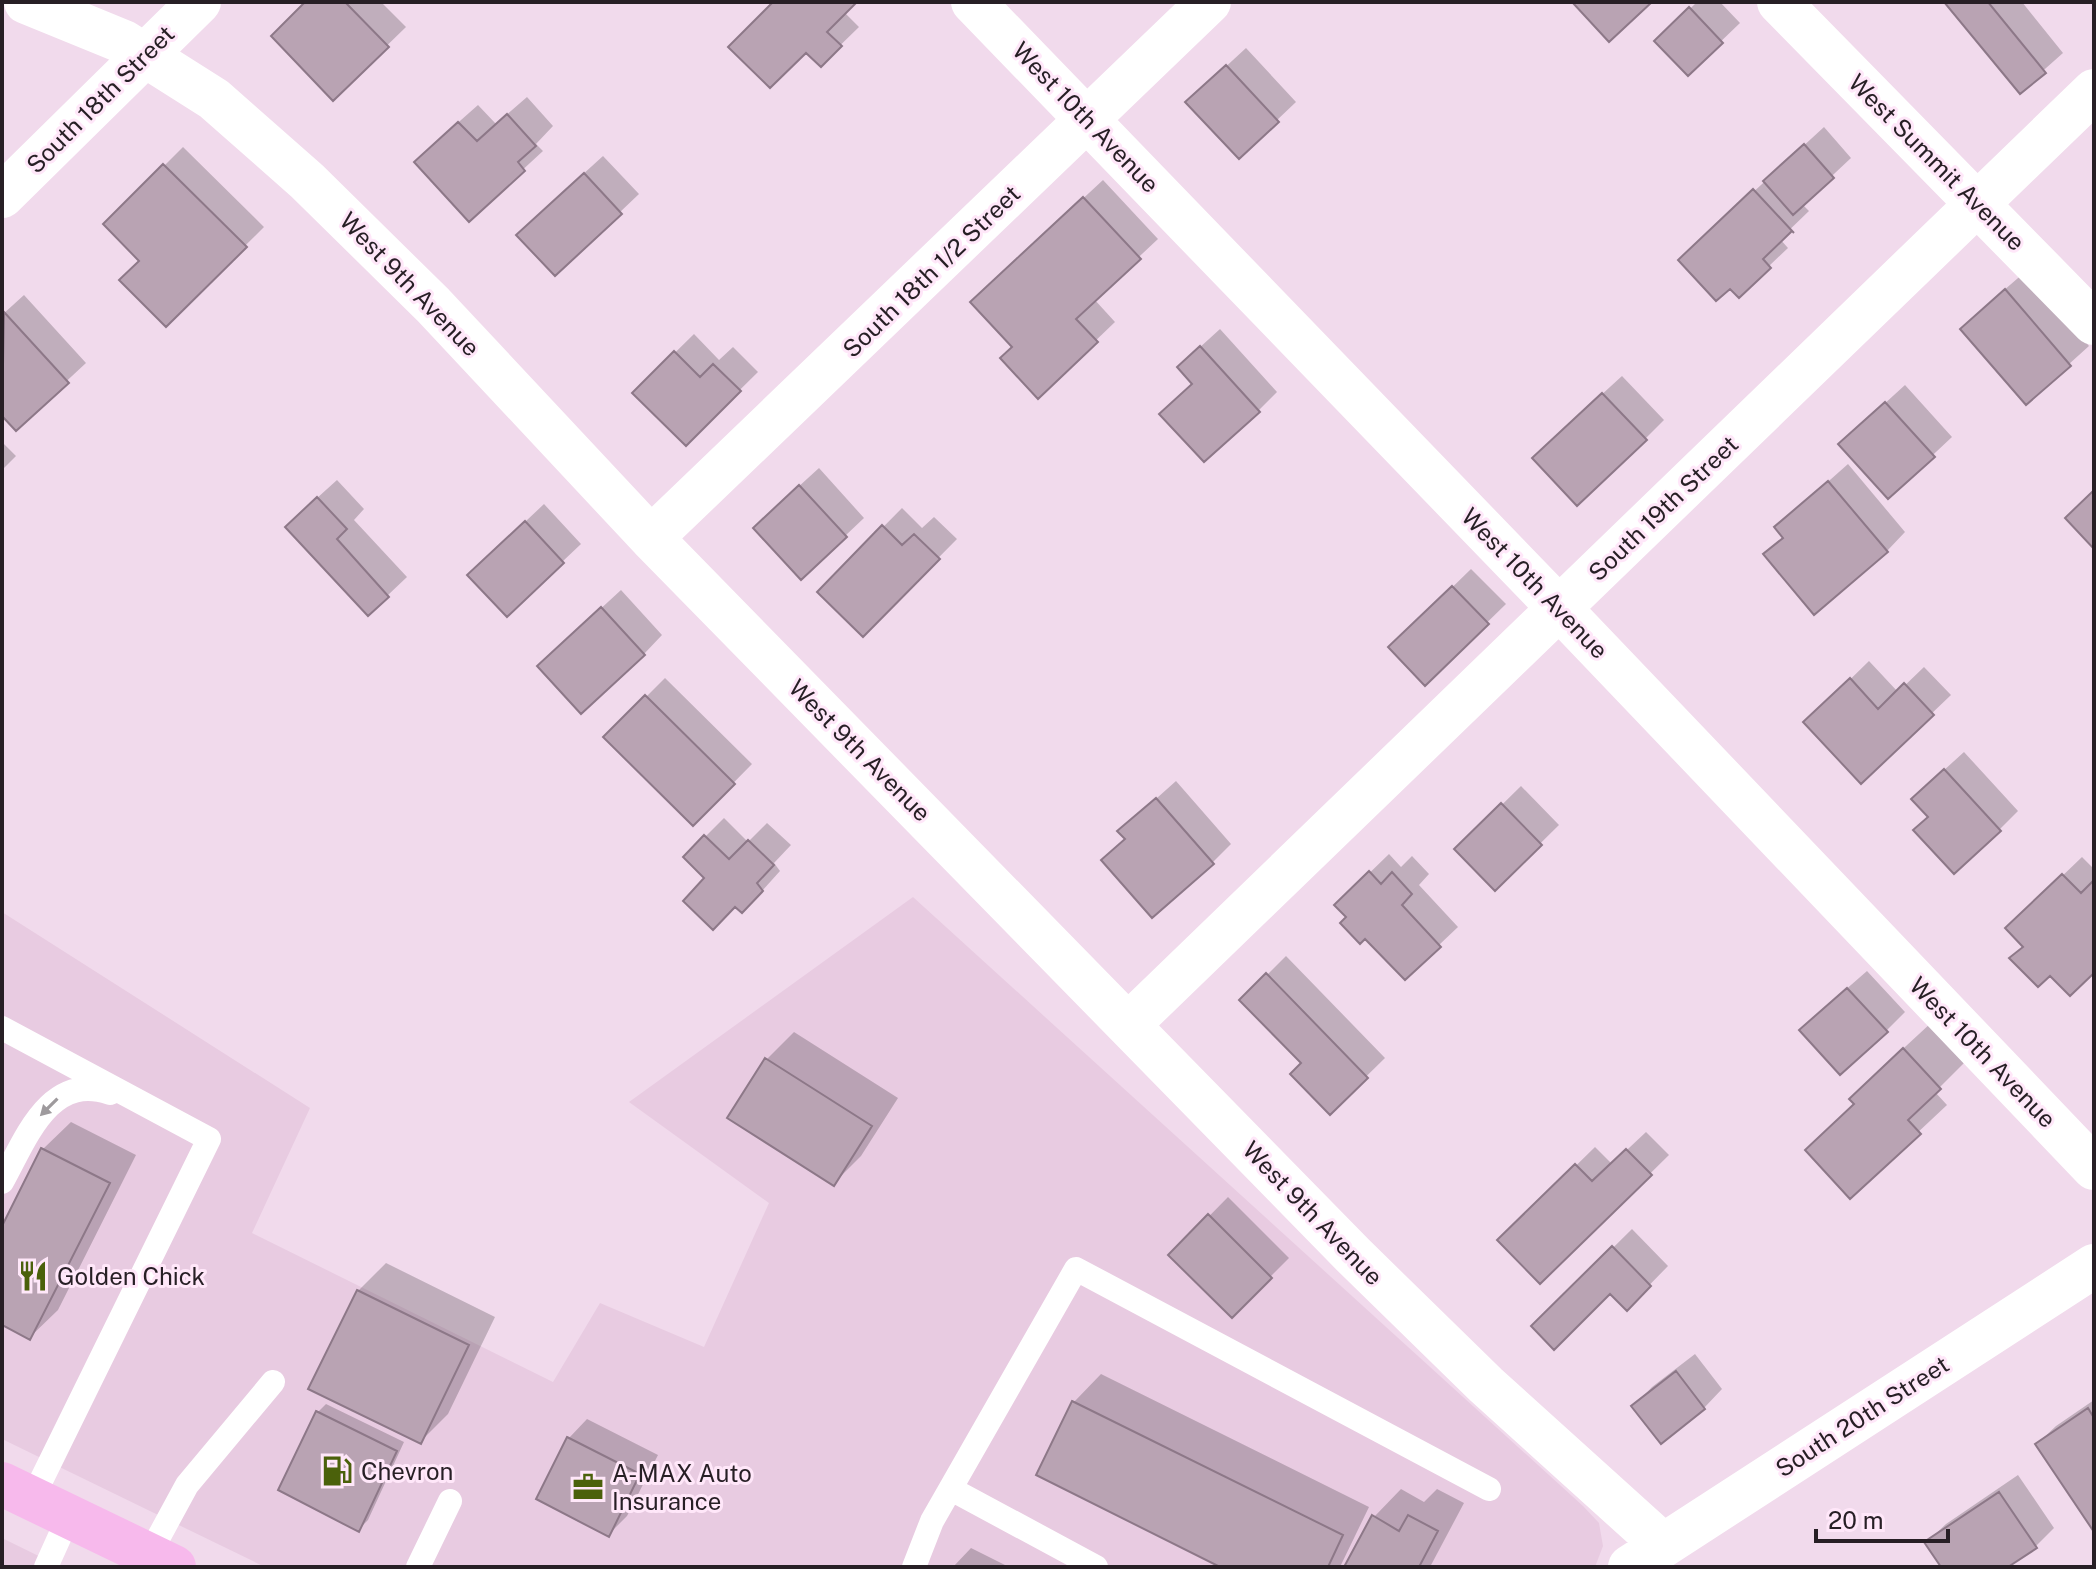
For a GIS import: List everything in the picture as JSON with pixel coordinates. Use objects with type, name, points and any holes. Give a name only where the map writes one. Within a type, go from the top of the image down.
[{"type":"main road","points":[[34,1499],[162,1561]]},
{"type":"street","name":"West 9th Avenue","points":[[26,2],[124,42],[145,54],[214,99],[307,181],[433,305],[651,538],[1353,1255],[1475,1375],[1647,1556]]},
{"type":"street","name":"South 18th Street","points":[[2,196],[199,2]]},
{"type":"street","name":"West 10th Avenue","points":[[973,2],[1089,119],[2094,1168]]},
{"type":"street","name":"South 18th 1/2 Street","points":[[651,538],[1209,2]]},
{"type":"street","name":"West Summit Avenue","points":[[1779,2],[2094,323]]},
{"type":"street","name":"South 19th Street","points":[[1129,1024],[2094,91]]},
{"type":"street","name":"South 20th Street","points":[[1647,1556],[2094,1266]]},
{"type":"lane","points":[[2,1028],[209,1139],[34,1499],[46,1567]]},
{"type":"lane","points":[[2,1182],[44,1110],[59,1097],[80,1089],[102,1090],[147,1105]]},
{"type":"lane","points":[[914,1567],[932,1521],[1076,1269],[1489,1489]]},
{"type":"lane","points":[[162,1561],[187,1485],[273,1382]]},
{"type":"lane","points":[[951,1489],[1096,1567]]},
{"type":"lane","points":[[418,1567],[450,1501]]},
{"type":"shaded area","points":[[913,897],[1583,1506],[1599,1523],[1603,1546],[1595,1567],[265,1567],[2,1439],[2,912],[310,1108],[252,1233],[553,1382],[600,1303],[704,1347],[769,1203],[629,1102]]},
{"type":"shaded area","points":[[2,1538],[61,1567],[2,1567]]},
{"type":"building","points":[[305,2],[345,2],[389,47],[333,101],[271,36]]},
{"type":"building","points":[[773,2],[856,3],[827,32],[842,46],[821,67],[806,53],[770,88],[728,47]]},
{"type":"building","points":[[1572,2],[1652,2],[1609,42]]},
{"type":"building","points":[[1944,2],[1988,2],[2046,73],[2020,94]]},
{"type":"building","points":[[1689,7],[1723,43],[1688,76],[1654,41]]},
{"type":"building","points":[[1226,65],[1279,122],[1239,159],[1185,102]]},
{"type":"building","points":[[507,114],[536,146],[518,162],[525,171],[469,222],[414,162],[458,122],[477,141]]},
{"type":"building","points":[[1804,144],[1834,178],[1793,215],[1763,181]]},
{"type":"building","points":[[163,164],[247,247],[166,327],[119,280],[139,261],[103,224]]},
{"type":"building","points":[[584,173],[622,214],[555,276],[516,235]]},
{"type":"building","points":[[1753,189],[1794,233],[1792,231],[1763,259],[1771,268],[1739,298],[1730,289],[1716,301],[1678,260]]},
{"type":"building","points":[[1083,197],[1141,259],[1076,319],[1098,342],[1038,399],[1000,358],[1012,347],[970,302]]},
{"type":"building","points":[[2005,289],[2071,366],[2026,405],[1960,329]]},
{"type":"building","points":[[4,312],[69,383],[16,431],[2,416]]},
{"type":"building","points":[[1200,346],[1260,412],[1204,462],[1159,414],[1192,384],[1177,367]]},
{"type":"building","points":[[674,351],[700,377],[713,364],[741,391],[686,446],[632,393]]},
{"type":"building","points":[[1602,393],[1647,440],[1577,506],[1532,458]]},
{"type":"building","points":[[1885,402],[1935,457],[1888,499],[1838,444]]},
{"type":"building","points":[[1828,481],[1888,552],[1814,615],[1763,554],[1783,538],[1774,527]]},
{"type":"building","points":[[799,485],[847,537],[801,580],[753,528]]},
{"type":"building","points":[[2094,490],[2094,549],[2065,518]]},
{"type":"building","points":[[317,497],[347,529],[337,539],[389,597],[368,616],[285,527]]},
{"type":"building","points":[[525,521],[564,563],[507,617],[467,575]]},
{"type":"building","points":[[882,525],[902,545],[914,534],[940,559],[863,637],[817,592]]},
{"type":"building","points":[[1452,586],[1489,624],[1425,686],[1388,647]]},
{"type":"building","points":[[601,607],[645,655],[581,714],[537,666]]},
{"type":"building","points":[[1850,678],[1878,709],[1904,683],[1934,715],[1861,784],[1803,722]]},
{"type":"building","points":[[645,695],[735,784],[693,826],[603,737]]},
{"type":"building","points":[[1944,769],[2001,831],[1954,874],[1913,830],[1928,817],[1911,799]]},
{"type":"building","points":[[1156,798],[1214,864],[1152,918],[1101,860],[1125,839],[1117,831]]},
{"type":"building","points":[[1501,803],[1542,845],[1495,891],[1454,849]]},
{"type":"building","points":[[704,835],[729,859],[748,840],[774,865],[757,883],[763,891],[742,913],[735,907],[713,930],[683,901],[704,878],[683,857]]},
{"type":"building","points":[[1369,871],[1381,884],[1392,872],[1412,894],[1402,905],[1441,947],[1405,980],[1365,939],[1360,944],[1340,923],[1346,917],[1334,905]]},
{"type":"building","points":[[2062,874],[2081,893],[2092,882],[2094,884],[2094,973],[2070,996],[2050,976],[2038,987],[2009,958],[2023,947],[2005,928]]},
{"type":"building","points":[[1266,973],[1368,1078],[1330,1115],[1290,1074],[1301,1063],[1239,1000]]},
{"type":"building","points":[[1847,988],[1888,1032],[1840,1075],[1799,1030]]},
{"type":"building","points":[[1903,1048],[1941,1089],[1908,1120],[1921,1134],[1850,1199],[1805,1150],[1854,1104],[1849,1099]]},
{"type":"building","points":[[765,1058],[872,1126],[834,1186],[727,1118]]},
{"type":"building","name":"Golden Chick","points":[[41,1148],[110,1183],[30,1340],[2,1325],[2,1226]]},
{"type":"building","points":[[1626,1149],[1652,1175],[1540,1284],[1497,1240],[1575,1164],[1592,1181]]},
{"type":"building","points":[[1208,1214],[1272,1278],[1232,1318],[1168,1255]]},
{"type":"building","points":[[1612,1246],[1651,1286],[1627,1311],[1610,1294],[1554,1350],[1531,1326]]},
{"type":"building","points":[[357,1290],[469,1345],[421,1444],[308,1389]]},
{"type":"building","points":[[1676,1371],[1705,1409],[1661,1444],[1631,1406]]},
{"type":"building","points":[[1072,1401],[1343,1535],[1328,1567],[1220,1567],[1036,1475]]},
{"type":"building","points":[[2088,1408],[2094,1418],[2094,1532],[2035,1444]]},
{"type":"building","name":"Chevron","points":[[316,1411],[397,1451],[359,1532],[278,1490]]},
{"type":"building","name":"A-MAX Auto Insurance","points":[[567,1437],[640,1474],[609,1537],[536,1499]]},
{"type":"building","points":[[1999,1492],[2037,1548],[2008,1567],[1941,1567],[1924,1542]]},
{"type":"building","points":[[1372,1515],[1399,1531],[1408,1515],[1438,1531],[1419,1567],[1344,1567]]},
{"type":"place","name":"Golden Chick","points":[[33,1276]]},
{"type":"place","name":"Chevron","points":[[337,1471]]},
{"type":"place","name":"A-MAX Auto Insurance","points":[[588,1487]]}]
